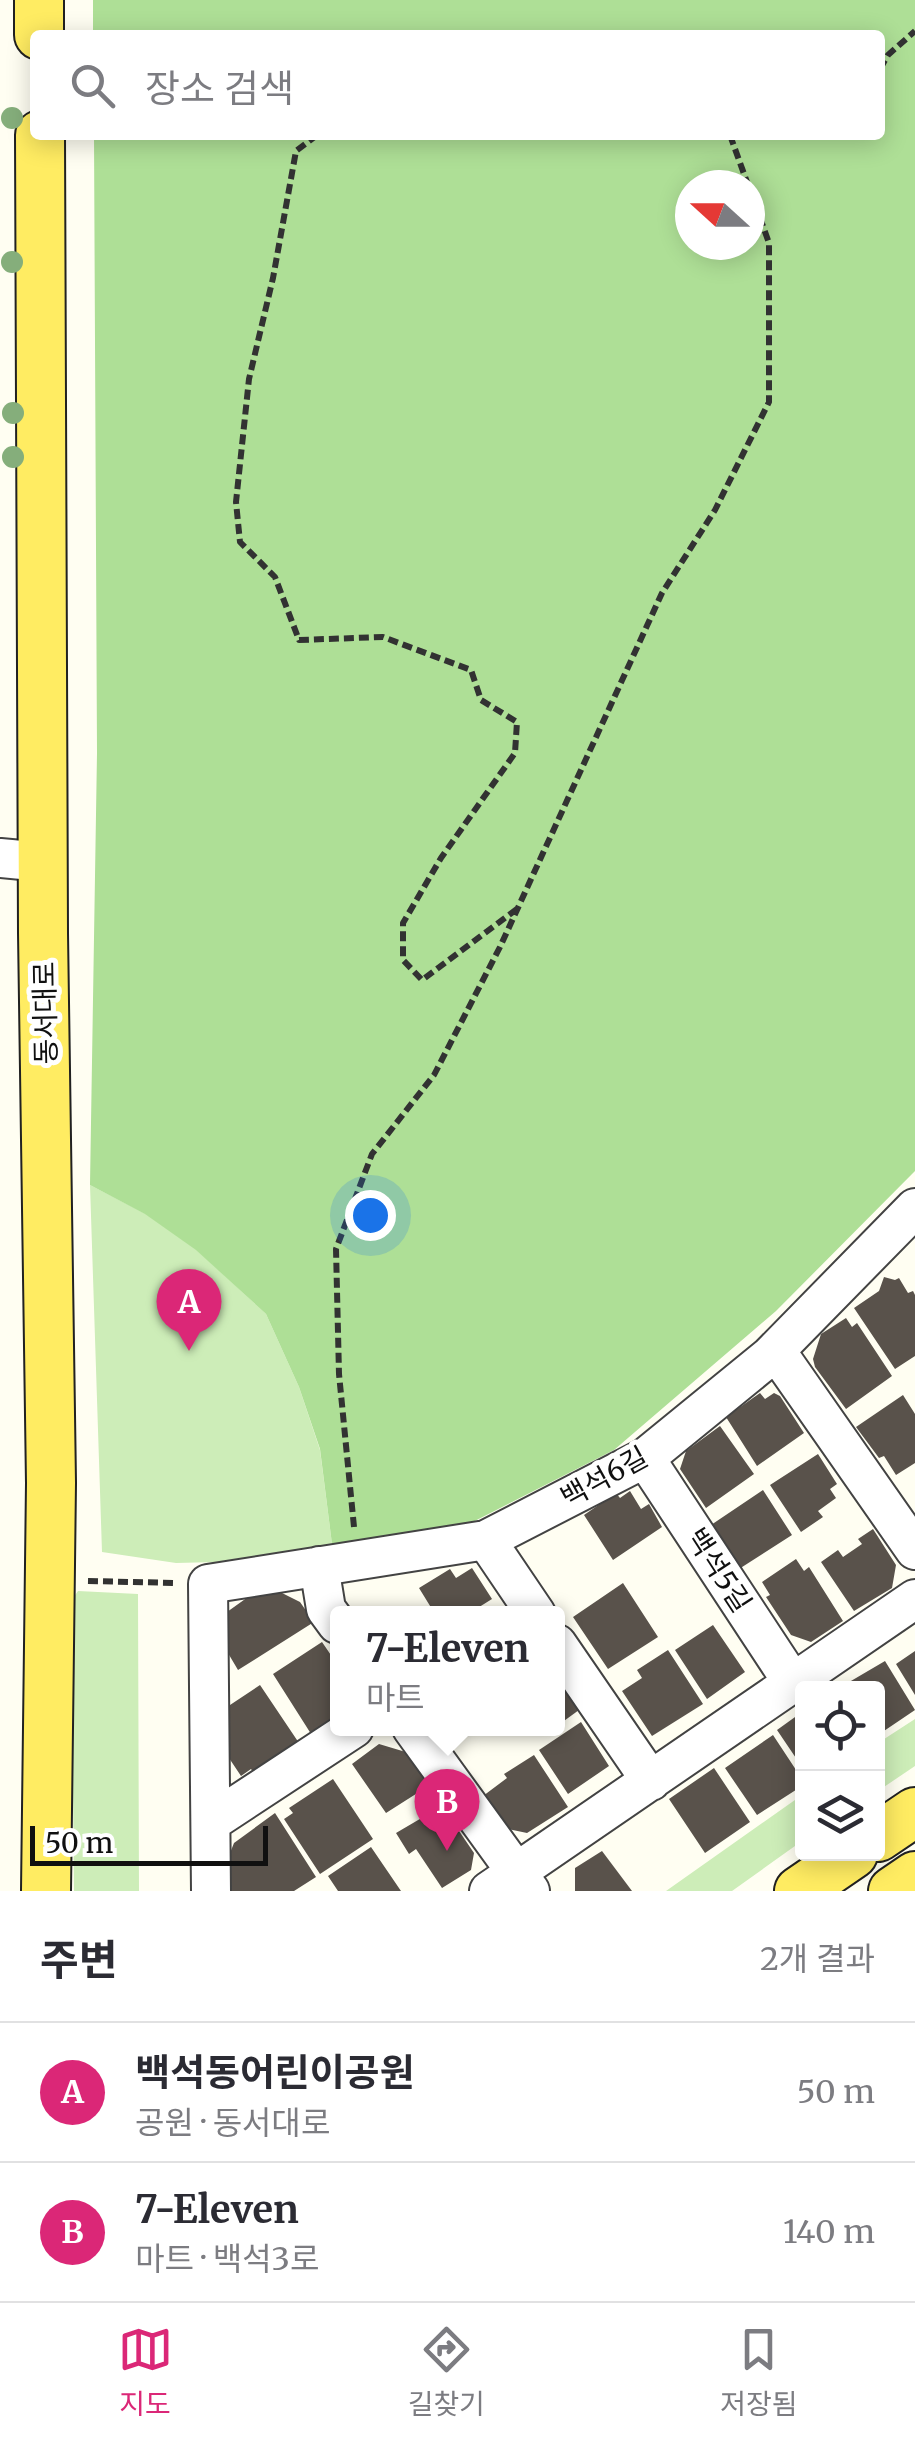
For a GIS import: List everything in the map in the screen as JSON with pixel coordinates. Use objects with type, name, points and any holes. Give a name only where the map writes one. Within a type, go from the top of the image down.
[{"type":"main road","points":[[39,0],[40,30]]},
{"type":"main road","name":"동서대로","points":[[40,140],[21,860],[51,1483],[46,1891]]},
{"type":"main road","points":[[885,1832],[915,1812]]},
{"type":"main road","points":[[799,1891],[843,1861]]},
{"type":"main road","points":[[894,1891],[915,1876]]},
{"type":"street","name":"백석6길","points":[[208,1584],[486,1540],[645,1458],[776,1351],[909,1227]]},
{"type":"street","points":[[776,1351],[915,1550]]},
{"type":"street","name":"백석5길","points":[[645,1458],[793,1684]]},
{"type":"street","points":[[486,1540],[531,1606]]},
{"type":"street","points":[[330,1614],[326,1609],[338,1563]]},
{"type":"street","points":[[208,1584],[211,1891]]},
{"type":"street","points":[[417,1736],[512,1885],[651,1780],[915,1599]]},
{"type":"street","points":[[565,1656],[651,1780]]},
{"type":"street","points":[[210,1822],[342,1736]]},
{"type":"path","points":[[885,60],[915,31]]},
{"type":"path","points":[[310,140],[296,151],[274,278],[249,379],[236,502],[240,542],[274,577],[299,640],[383,637],[471,670],[482,700],[517,722],[515,753],[441,858],[403,922],[403,960],[422,980],[518,908]]},
{"type":"path","points":[[732,140],[743,170]]},
{"type":"path","points":[[338,1563],[336,1249],[372,1154],[434,1075],[518,908],[662,593],[715,510],[768,402],[769,242],[765,231]]},
{"type":"path","points":[[88,1581],[208,1584]]},
{"type":"green space","points":[[93,0],[915,0],[915,1171],[776,1311],[614,1450],[461,1528],[332,1544],[320,1449],[299,1387],[266,1314],[196,1250],[145,1214],[90,1185],[97,753],[94,140],[885,140],[885,30],[93,30]]},
{"type":"green space","points":[[90,1185],[146,1214],[197,1250],[266,1314],[299,1387],[320,1450],[332,1544],[216,1562],[176,1563],[102,1552]]},
{"type":"green space","points":[[78,1591],[138,1594],[139,1891],[74,1891],[71,1601]]},
{"type":"green space","points":[[915,1719],[915,1766],[885,1786],[885,1771],[885,1738]]},
{"type":"green space","points":[[795,1800],[795,1846],[732,1891],[666,1891]]},
{"type":"building","points":[[884,1277],[899,1278],[908,1293],[913,1291],[915,1295],[915,1356],[895,1369],[854,1308],[879,1291]]},
{"type":"building","points":[[846,1318],[852,1327],[857,1323],[892,1376],[846,1409],[813,1359],[821,1334]]},
{"type":"building","points":[[760,1393],[765,1399],[774,1393],[780,1396],[804,1433],[757,1466],[726,1417]]},
{"type":"building","points":[[903,1395],[915,1414],[915,1463],[896,1475],[856,1427]]},
{"type":"building","points":[[720,1426],[754,1474],[706,1508],[680,1469],[686,1451]]},
{"type":"building","points":[[818,1454],[837,1484],[830,1489],[836,1498],[818,1511],[823,1517],[801,1532],[770,1485]]},
{"type":"building","points":[[763,1490],[792,1535],[739,1569],[711,1525]]},
{"type":"building","points":[[630,1491],[641,1509],[649,1504],[662,1527],[613,1560],[584,1515],[616,1493],[620,1498]]},
{"type":"building","points":[[873,1529],[896,1565],[892,1588],[854,1611],[821,1562],[838,1550],[843,1557],[862,1544],[858,1539]]},
{"type":"building","points":[[796,1559],[804,1571],[809,1567],[843,1621],[811,1642],[791,1635],[766,1597],[770,1595],[762,1582]]},
{"type":"building","points":[[472,1568],[492,1599],[481,1606],[430,1606],[419,1588],[450,1569],[456,1578]]},
{"type":"building","points":[[623,1583],[658,1637],[608,1669],[573,1617]]},
{"type":"building","points":[[282,1593],[300,1602],[314,1622],[238,1670],[225,1648],[227,1612],[248,1597]]},
{"type":"building","points":[[713,1625],[745,1672],[707,1699],[675,1650]]},
{"type":"building","points":[[322,1642],[330,1654],[330,1726],[313,1737],[273,1674]]},
{"type":"building","points":[[668,1650],[703,1704],[652,1736],[622,1691],[642,1678],[637,1670]]},
{"type":"building","points":[[915,1651],[915,1695],[896,1664]]},
{"type":"building","points":[[885,1661],[915,1710],[885,1730],[885,1681],[851,1681]]},
{"type":"building","points":[[260,1685],[301,1746],[256,1776],[251,1769],[241,1776],[229,1758],[230,1705]]},
{"type":"building","points":[[565,1690],[579,1710],[565,1720]]},
{"type":"building","points":[[795,1717],[795,1757],[777,1730]]},
{"type":"building","points":[[581,1722],[609,1766],[568,1794],[539,1750]]},
{"type":"building","points":[[773,1735],[795,1768],[795,1791],[757,1815],[725,1768]]},
{"type":"building","points":[[379,1744],[409,1753],[430,1785],[386,1813],[352,1764]]},
{"type":"building","points":[[534,1755],[568,1807],[527,1833],[508,1829],[483,1796],[507,1778],[504,1774]]},
{"type":"building","points":[[714,1768],[750,1822],[705,1853],[669,1799]]},
{"type":"building","points":[[333,1779],[373,1839],[320,1874],[284,1819],[293,1813],[289,1808]]},
{"type":"building","points":[[442,1806],[474,1853],[471,1870],[442,1888],[416,1849],[409,1854],[396,1833]]},
{"type":"building","points":[[275,1813],[316,1877],[294,1891],[225,1891],[228,1858],[234,1843]]},
{"type":"building","points":[[371,1847],[401,1891],[338,1891],[328,1876]]},
{"type":"building","points":[[602,1851],[632,1891],[575,1891],[575,1868]]},
{"type":"place","name":"백석동어린이공원","points":[[189,1351]]},
{"type":"place","name":"7-Eleven","points":[[447,1851]]}]
